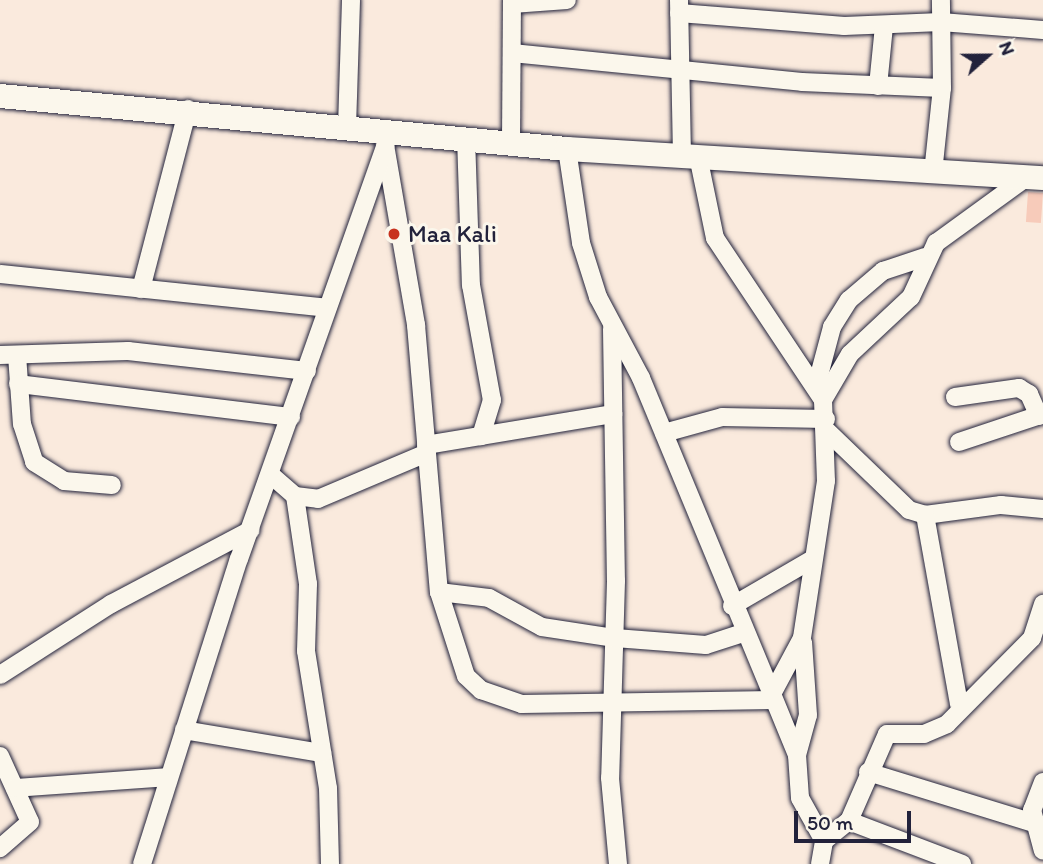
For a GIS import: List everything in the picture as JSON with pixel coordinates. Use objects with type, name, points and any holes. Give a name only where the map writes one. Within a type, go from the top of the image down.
[{"type":"main road","points":[[0,96],[188,109],[346,128],[388,139],[466,137],[568,149],[1035,178]]},
{"type":"street","points":[[346,128],[351,0]]},
{"type":"street","points":[[511,142],[512,2],[567,0]]},
{"type":"street","points":[[933,173],[942,88],[941,0]]},
{"type":"street","points":[[820,391],[715,238],[690,156],[679,66],[679,6],[884,26],[941,22],[1043,30]]},
{"type":"street","points":[[878,86],[884,26]]},
{"type":"street","points":[[512,53],[878,86],[942,88]]},
{"type":"street","points":[[141,289],[188,109]]},
{"type":"street","points":[[466,137],[471,285],[492,400],[481,436]]},
{"type":"street","points":[[142,864],[168,777],[251,530],[388,139]]},
{"type":"street","points":[[388,139],[409,263],[439,592],[457,655],[481,690],[522,704],[610,706],[773,697]]},
{"type":"street","points":[[568,149],[581,243],[612,327],[664,433],[732,607],[797,755],[800,799],[824,841],[820,864]]},
{"type":"street","points":[[820,391],[849,354],[911,297],[925,257],[949,231],[1035,178]]},
{"type":"street","points":[[797,755],[808,715],[802,638],[811,559],[826,481],[826,425],[820,391],[832,327],[849,300],[883,271],[925,257]]},
{"type":"street","points":[[0,274],[327,308]]},
{"type":"street","points":[[612,327],[615,638],[610,706],[618,864]]},
{"type":"street","points":[[112,485],[65,481],[34,462],[18,384],[8,355],[128,351],[307,371]]},
{"type":"street","points":[[18,384],[291,417]]},
{"type":"street","points":[[955,397],[1019,388],[1030,394],[1041,415],[959,442]]},
{"type":"street","points":[[271,475],[295,496],[318,499],[343,493],[427,449],[481,436],[612,414]]},
{"type":"street","points":[[664,433],[722,417],[826,425],[893,497],[925,515],[1001,505],[1043,509]]},
{"type":"street","points":[[295,496],[308,584],[306,651],[322,753],[330,864]]},
{"type":"street","points":[[925,515],[959,704]]},
{"type":"street","points":[[0,675],[111,604],[251,530]]},
{"type":"street","points":[[732,607],[811,559]]},
{"type":"street","points":[[439,592],[480,595],[542,627],[615,638],[706,645],[744,634]]},
{"type":"street","points":[[824,841],[849,821],[868,772],[887,734],[924,734],[947,724],[959,704],[1032,638],[1043,604]]},
{"type":"street","points":[[773,697],[802,638]]},
{"type":"street","points":[[184,730],[322,753]]},
{"type":"street","points":[[0,756],[29,827],[0,848]]},
{"type":"street","points":[[868,772],[1039,824]]},
{"type":"street","points":[[15,788],[168,777]]},
{"type":"street","points":[[1043,782],[1032,810],[1039,824],[1043,851]]},
{"type":"street","points":[[849,821],[962,864]]},
{"type":"building","points":[[1028,192],[1043,193],[1041,223],[1026,222]]},
{"type":"place","name":"Maa Kali","points":[[394,234]]}]
